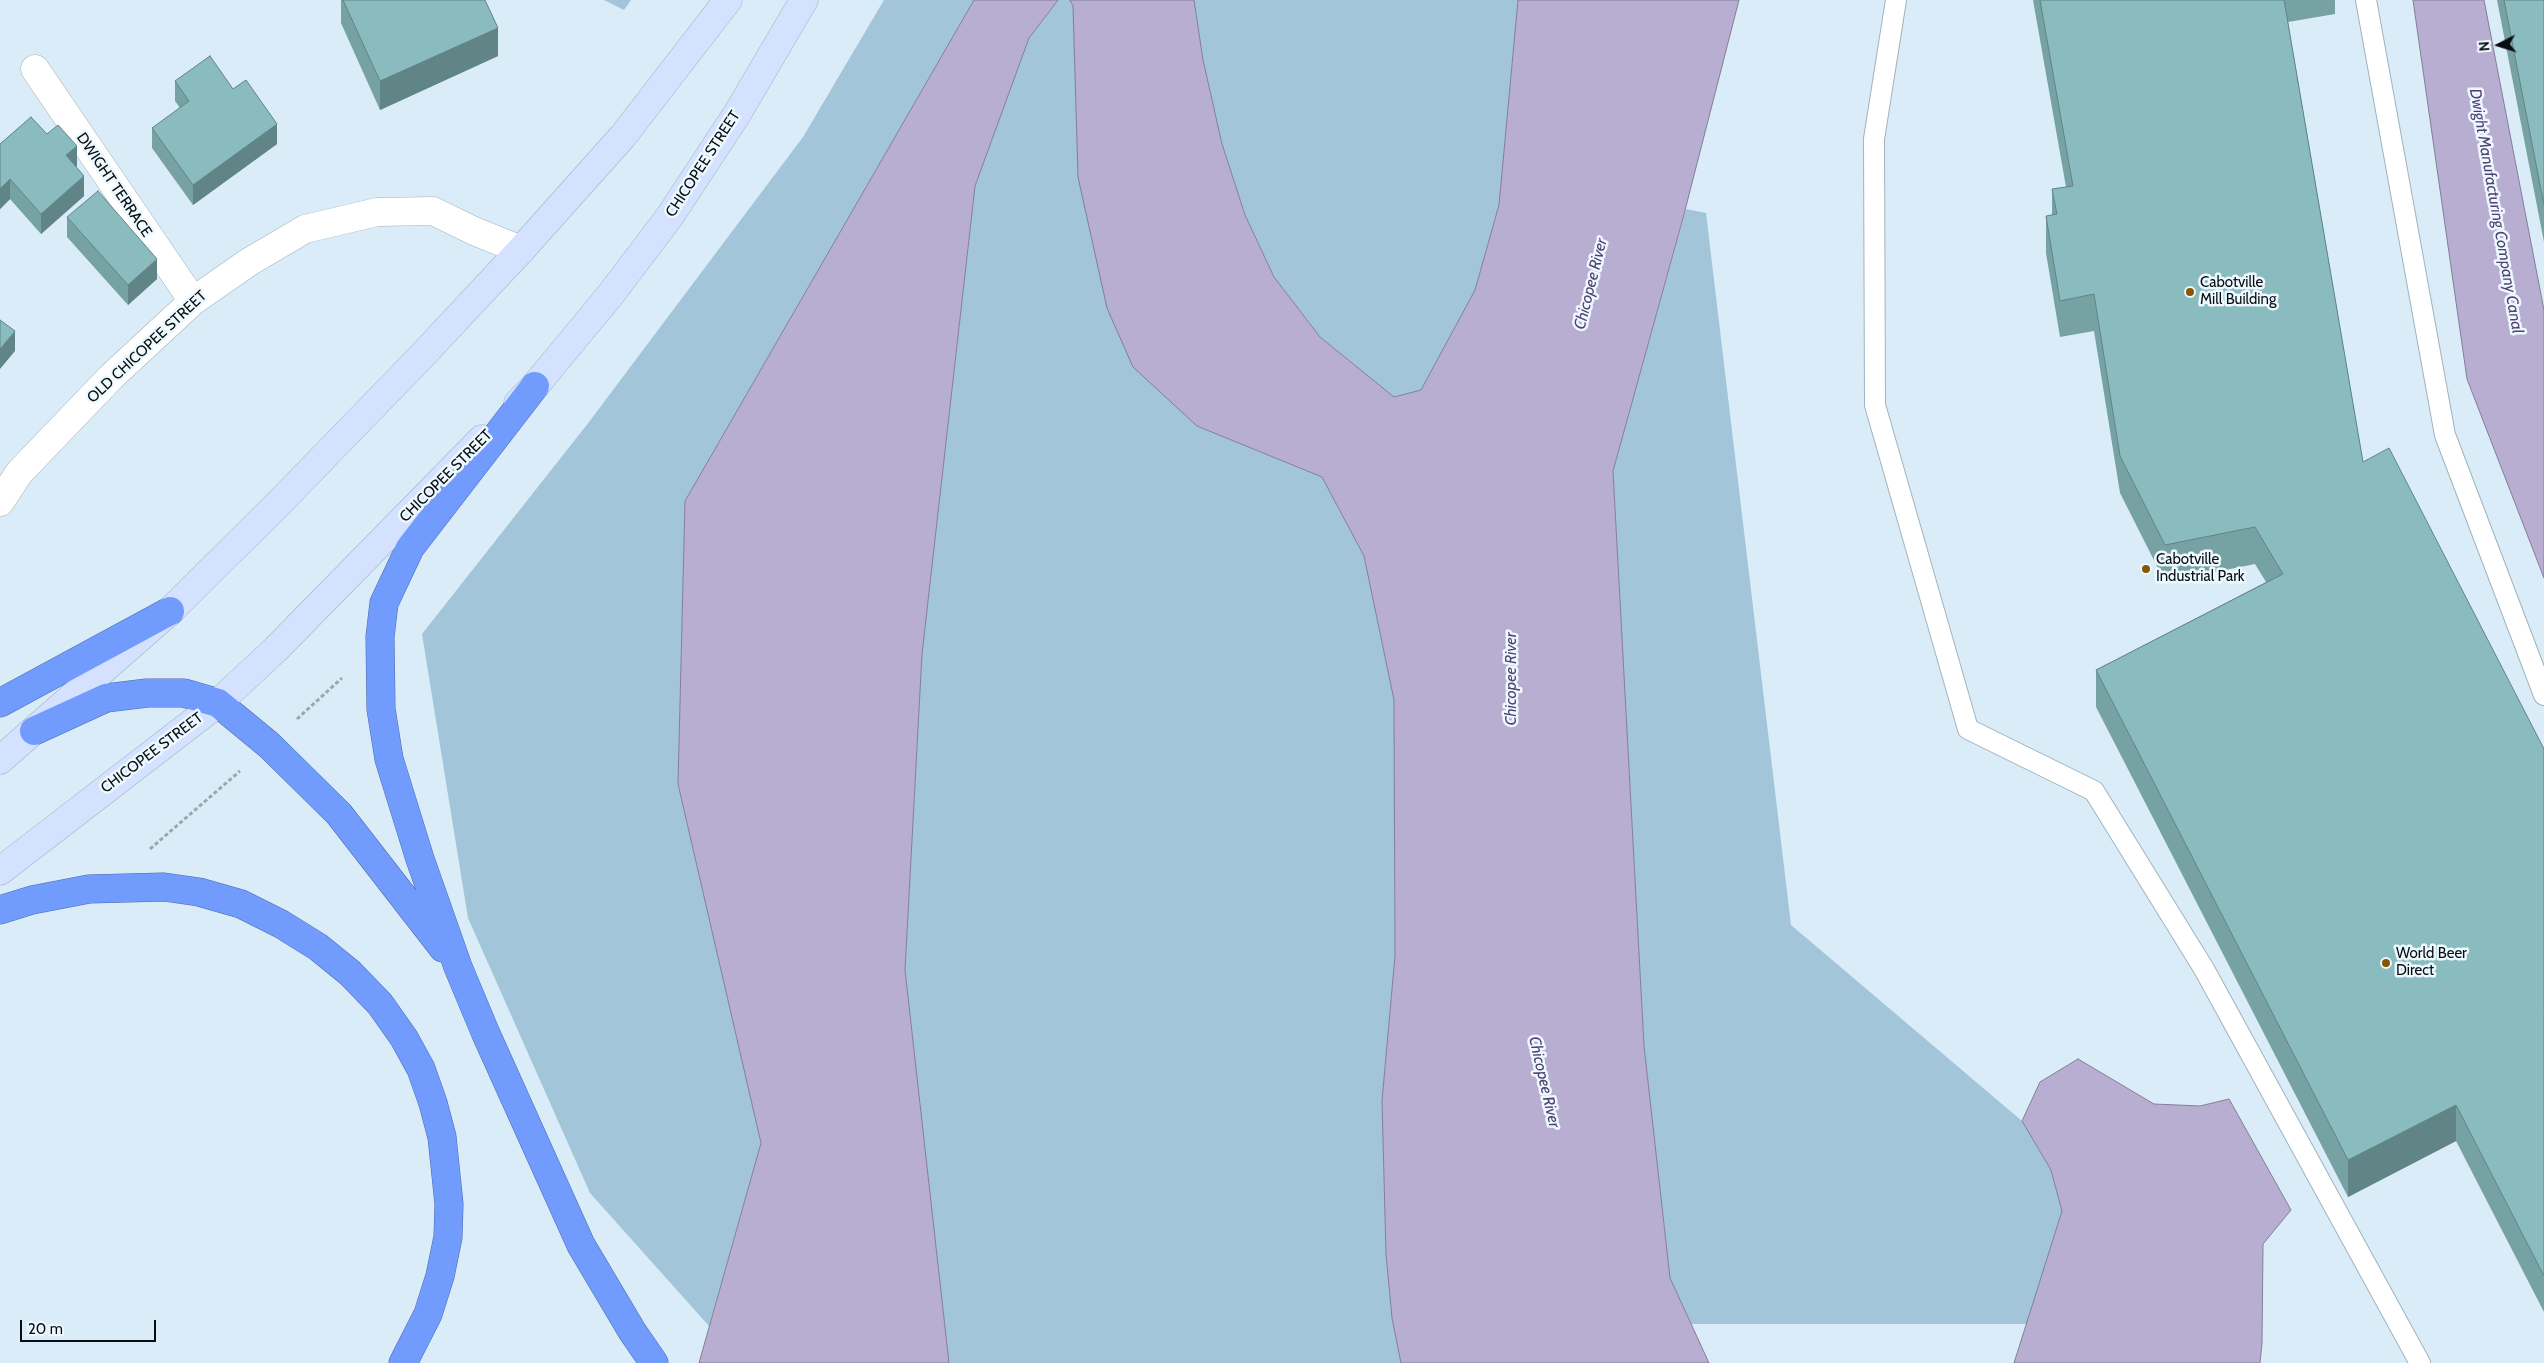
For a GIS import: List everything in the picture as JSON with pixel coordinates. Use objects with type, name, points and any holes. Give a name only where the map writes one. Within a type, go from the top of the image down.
[{"type":"highway","points":[[535,386],[410,548],[384,603],[381,629],[381,709],[389,759],[420,859],[458,966],[520,1111],[581,1245],[632,1331],[654,1363]]},
{"type":"highway","points":[[0,703],[170,611]]},
{"type":"highway","points":[[34,731],[106,698],[147,693],[184,693],[218,703],[269,745],[339,814],[458,966]]},
{"type":"highway","points":[[0,910],[32,900],[89,889],[164,887],[200,892],[241,904],[281,924],[318,947],[350,973],[380,1004],[404,1038],[421,1069],[442,1137],[449,1195],[448,1237],[440,1276],[428,1314],[403,1363]]},
{"type":"main road","points":[[0,760],[170,611],[278,504],[522,250],[623,136],[728,0]]},
{"type":"main road","name":"CHICOPEE STREET","points":[[0,870],[218,703],[275,650],[535,386],[611,294],[670,216],[737,114],[804,0]]},
{"type":"street","name":"DWIGHT TERRACE","points":[[35,69],[193,301]]},
{"type":"street","name":"OLD CHICOPEE STREET","points":[[0,502],[19,472],[111,377],[193,301],[249,262],[305,229],[378,212],[433,211],[474,231],[522,250]]},
{"type":"lane","points":[[1896,0],[1874,139],[1874,405],[1968,729],[2094,791],[2204,968],[2420,1363]]},
{"type":"lane","points":[[2366,0],[2445,435],[2544,695]]},
{"type":"path","points":[[290,725],[343,677],[351,676]]},
{"type":"path","points":[[146,855],[149,850],[247,764]]},
{"type":"shaded area","points":[[604,0],[631,0],[624,10]]},
{"type":"shaded area","points":[[884,0],[974,0],[685,501],[678,784],[761,1143],[709,1326],[590,1193],[468,918],[422,634],[589,422],[803,137]]},
{"type":"shaded area","points":[[1058,0],[1070,0],[1073,6],[1197,426],[1322,477],[1364,556],[1394,700],[1395,956],[1382,1101],[1386,1254],[1392,1318],[1401,1363],[949,1363],[905,970],[922,654],[975,186],[1029,38]]},
{"type":"shaded area","points":[[1194,0],[1518,0],[1499,205],[1475,290],[1421,390],[1393,397],[1320,337],[1274,277],[1245,215],[1222,144],[1203,60]]},
{"type":"shaded area","points":[[1686,209],[1706,213],[1791,925],[2022,1121],[2051,1170],[2062,1211],[2027,1324],[1691,1324],[1670,1278],[1644,1046],[1613,471]]},
{"type":"water","points":[[974,0],[1058,0],[1029,38],[975,186],[922,654],[905,970],[949,1363],[699,1363],[761,1143],[678,784],[685,501]]},
{"type":"water","name":"Chicopee River","points":[[1070,0],[1194,0],[1203,60],[1222,144],[1245,215],[1274,277],[1320,337],[1394,397],[1421,390],[1475,290],[1499,205],[1518,0],[1739,0],[1683,218],[1613,471],[1644,1046],[1670,1278],[1709,1363],[1401,1363],[1392,1318],[1386,1254],[1382,1101],[1395,956],[1394,700],[1364,556],[1322,477],[1197,426],[1133,367],[1107,308],[1078,177],[1073,6]]},
{"type":"water","name":"Dwight Manufacturing Company Canal","points":[[2413,0],[2484,0],[2544,310],[2544,578],[2467,379]]},
{"type":"water","points":[[2078,1059],[2154,1104],[2200,1106],[2229,1099],[2291,1210],[2263,1244],[2260,1363],[2014,1363],[2062,1211],[2051,1170],[2022,1121],[2040,1082]]},
{"type":"building","points":[[343,0],[485,0],[498,28],[380,81]]},
{"type":"building","points":[[2040,0],[2284,0],[2363,462],[2389,448],[2544,749],[2544,1276],[2456,1105],[2348,1160],[2096,670],[2283,574],[2255,527],[2165,545],[2120,456],[2094,294],[2060,301],[2046,216],[2057,214],[2052,189],[2073,186]]},
{"type":"building","points":[[2504,0],[2544,0],[2544,205]]},
{"type":"building","points":[[210,56],[233,89],[246,80],[277,124],[193,185],[152,128],[189,101],[175,81]]},
{"type":"building","points":[[31,117],[47,134],[58,125],[77,146],[66,155],[84,176],[41,214],[10,179],[0,189],[0,144]]},
{"type":"building","points":[[98,191],[157,259],[128,285],[67,217]]},
{"type":"building","points":[[0,320],[15,331],[0,349]]},
{"type":"place","name":"Cabotville Mill Building","points":[[2190,292]]},
{"type":"place","name":"Cabotville Industrial Park","points":[[2146,569]]},
{"type":"place","name":"World Beer Direct","points":[[2386,963]]}]
